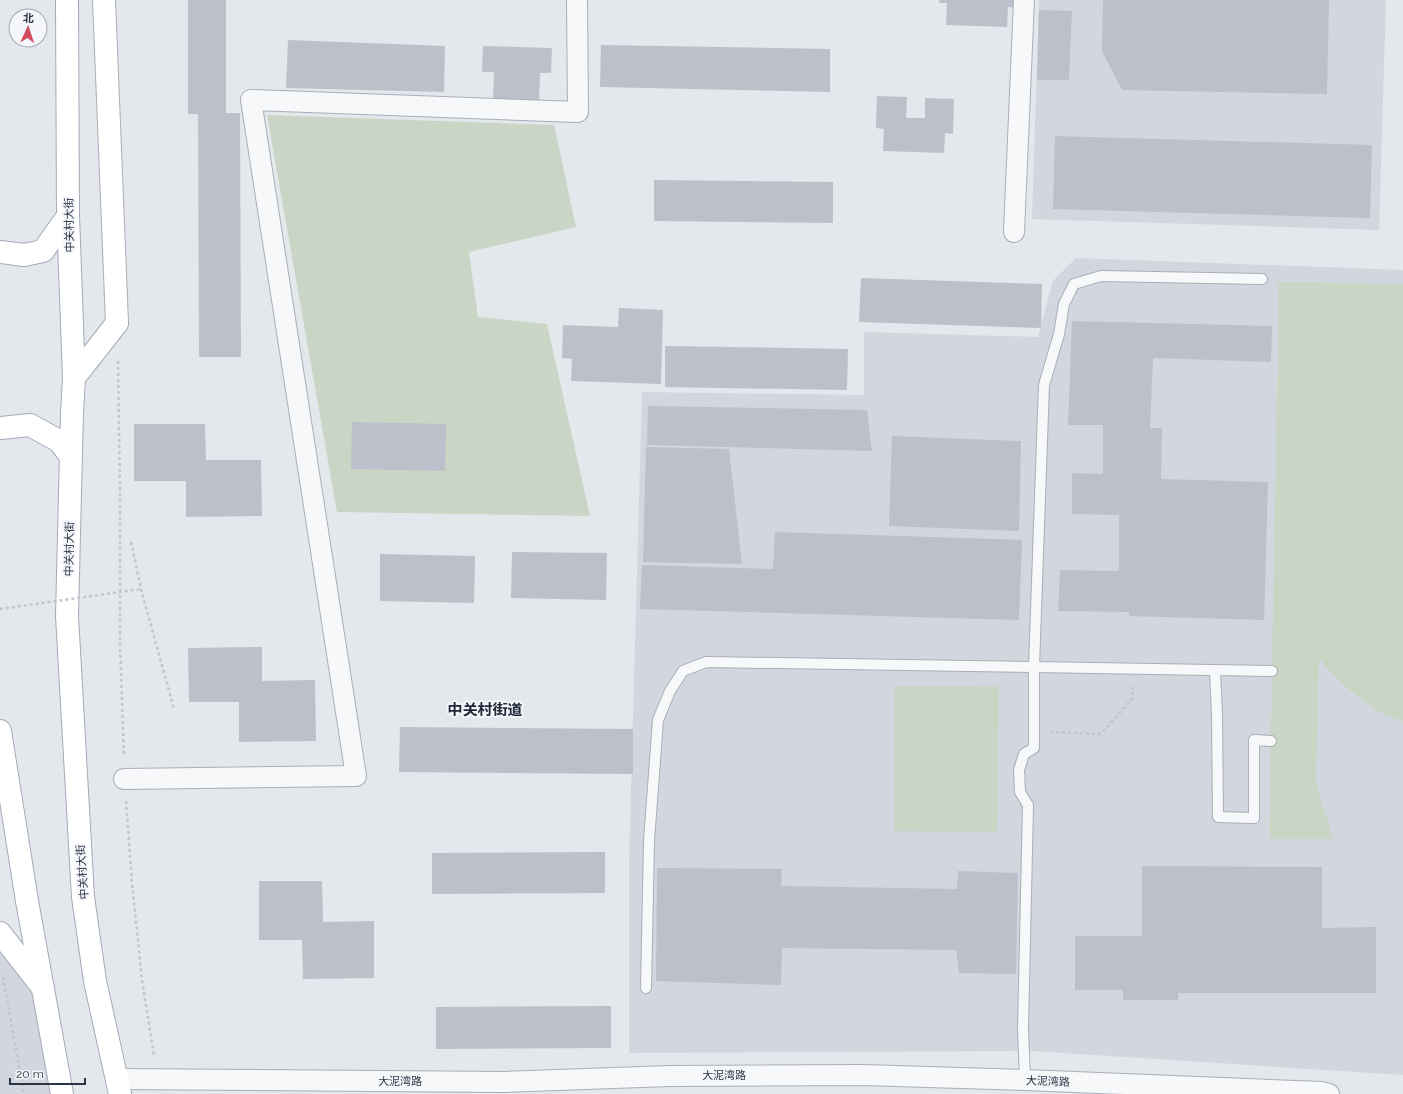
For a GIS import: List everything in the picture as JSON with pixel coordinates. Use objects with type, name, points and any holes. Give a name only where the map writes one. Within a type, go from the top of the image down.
[{"type":"main road","name":"中关村大街","points":[[67,0],[68,216],[74,378],[67,616],[83,897],[96,982],[119,1087]]},
{"type":"main road","points":[[74,378],[117,323],[104,0]]},
{"type":"main road","points":[[0,252],[24,255],[43,251],[68,216]]},
{"type":"main road","points":[[0,428],[30,425],[59,441],[71,457]]},
{"type":"main road","points":[[0,731],[27,901],[62,1094]]},
{"type":"main road","points":[[0,933],[43,988]]},
{"type":"street","points":[[124,779],[356,776],[251,100],[578,112],[577,0]]},
{"type":"street","points":[[1014,232],[1024,0]]},
{"type":"street","name":"大泥湾路","points":[[119,1087],[157,1080],[504,1082],[670,1076],[863,1075],[1025,1087],[1321,1092],[1330,1094]]},
{"type":"lane","points":[[1025,1087],[1024,1029],[1028,805],[1020,792],[1019,770],[1024,754],[1034,748],[1034,667],[1044,385],[1059,334],[1064,304],[1074,284],[1101,276],[1262,280]]},
{"type":"lane","points":[[646,988],[649,841],[658,720],[670,691],[683,671],[706,662],[1272,671]]},
{"type":"lane","points":[[1215,670],[1218,817],[1254,818],[1254,740],[1271,741]]},
{"type":"path","points":[[117,323],[120,492],[120,644],[124,779],[132,883],[142,980],[157,1080]]},
{"type":"path","points":[[131,542],[141,589],[174,709]]},
{"type":"path","points":[[0,609],[141,589]]},
{"type":"path","points":[[1034,732],[1101,734],[1132,699],[1134,669]]},
{"type":"path","points":[[3,974],[24,1094]]},
{"type":"shaded area","points":[[1039,0],[1386,0],[1379,230],[1032,219]]},
{"type":"shaded area","points":[[1076,258],[1403,270],[1403,1075],[1032,1051],[629,1053],[629,865],[642,392],[864,395],[864,332],[1038,337],[1053,281]]},
{"type":"shaded area","points":[[0,933],[43,988],[64,1094],[0,1094]]},
{"type":"green space","points":[[267,115],[554,125],[576,227],[469,252],[478,317],[547,324],[590,516],[337,512]]},
{"type":"green space","points":[[1279,282],[1403,284],[1403,721],[1386,716],[1359,698],[1332,674],[1319,658],[1316,782],[1333,839],[1269,839]]},
{"type":"green space","points":[[895,686],[999,687],[997,832],[894,831]]},
{"type":"building","points":[[188,0],[226,0],[226,113],[240,113],[241,357],[199,357],[198,114],[188,114]]},
{"type":"building","points":[[939,0],[1016,0],[1016,8],[1008,7],[1007,27],[946,25],[947,3],[939,3]]},
{"type":"building","points":[[1103,0],[1329,0],[1327,94],[1122,90],[1102,51]]},
{"type":"building","points":[[1039,10],[1072,11],[1069,80],[1037,80]]},
{"type":"building","points":[[288,40],[445,46],[444,92],[286,88]]},
{"type":"building","points":[[601,45],[830,49],[830,92],[600,87]]},
{"type":"building","points":[[483,46],[552,48],[551,73],[540,73],[539,102],[493,101],[494,72],[482,72]]},
{"type":"building","points":[[877,96],[907,97],[906,118],[925,118],[925,98],[954,99],[953,134],[945,133],[944,153],[883,151],[884,129],[876,128]]},
{"type":"building","points":[[1055,136],[1372,145],[1370,218],[1053,209]]},
{"type":"building","points":[[654,180],[833,182],[833,223],[654,221]]},
{"type":"building","points":[[861,278],[1042,284],[1041,328],[859,322]]},
{"type":"building","points":[[619,308],[663,310],[661,384],[571,381],[572,359],[562,358],[563,325],[618,327]]},
{"type":"building","points":[[1072,321],[1272,326],[1271,362],[1153,358],[1150,428],[1162,428],[1161,479],[1268,482],[1264,620],[1129,616],[1129,612],[1058,611],[1060,570],[1119,571],[1119,515],[1072,514],[1072,473],[1103,474],[1103,425],[1068,425]]},
{"type":"building","points":[[665,346],[848,349],[847,390],[665,387]]},
{"type":"building","points":[[648,406],[867,410],[872,451],[647,445]]},
{"type":"building","points":[[352,422],[446,424],[445,471],[351,469]]},
{"type":"building","points":[[134,424],[205,424],[206,460],[261,460],[262,516],[186,517],[186,481],[134,481]]},
{"type":"building","points":[[892,436],[1021,441],[1019,531],[889,526]]},
{"type":"building","points":[[646,447],[729,449],[742,564],[643,562]]},
{"type":"building","points":[[775,532],[1022,540],[1019,620],[640,609],[642,565],[773,569]]},
{"type":"building","points":[[512,552],[607,553],[606,600],[511,598]]},
{"type":"building","points":[[380,554],[475,556],[474,603],[380,601]]},
{"type":"building","points":[[262,647],[262,681],[315,680],[316,741],[239,742],[239,702],[189,702],[188,648]]},
{"type":"building","points":[[400,727],[633,729],[633,774],[399,772]]},
{"type":"building","points":[[605,852],[605,893],[432,894],[432,853]]},
{"type":"building","points":[[1142,866],[1322,867],[1322,928],[1376,927],[1376,993],[1178,993],[1178,1000],[1123,1000],[1123,990],[1075,990],[1075,936],[1142,936]]},
{"type":"building","points":[[657,868],[782,869],[781,886],[957,889],[958,871],[1018,873],[1016,974],[959,973],[956,950],[782,948],[781,985],[656,981]]},
{"type":"building","points":[[259,881],[322,881],[323,922],[374,921],[374,978],[303,979],[302,940],[259,940]]},
{"type":"building","points":[[611,1006],[611,1048],[436,1049],[436,1007]]},
{"type":"district","name":"中关村街道","points":[[485,710]]}]
